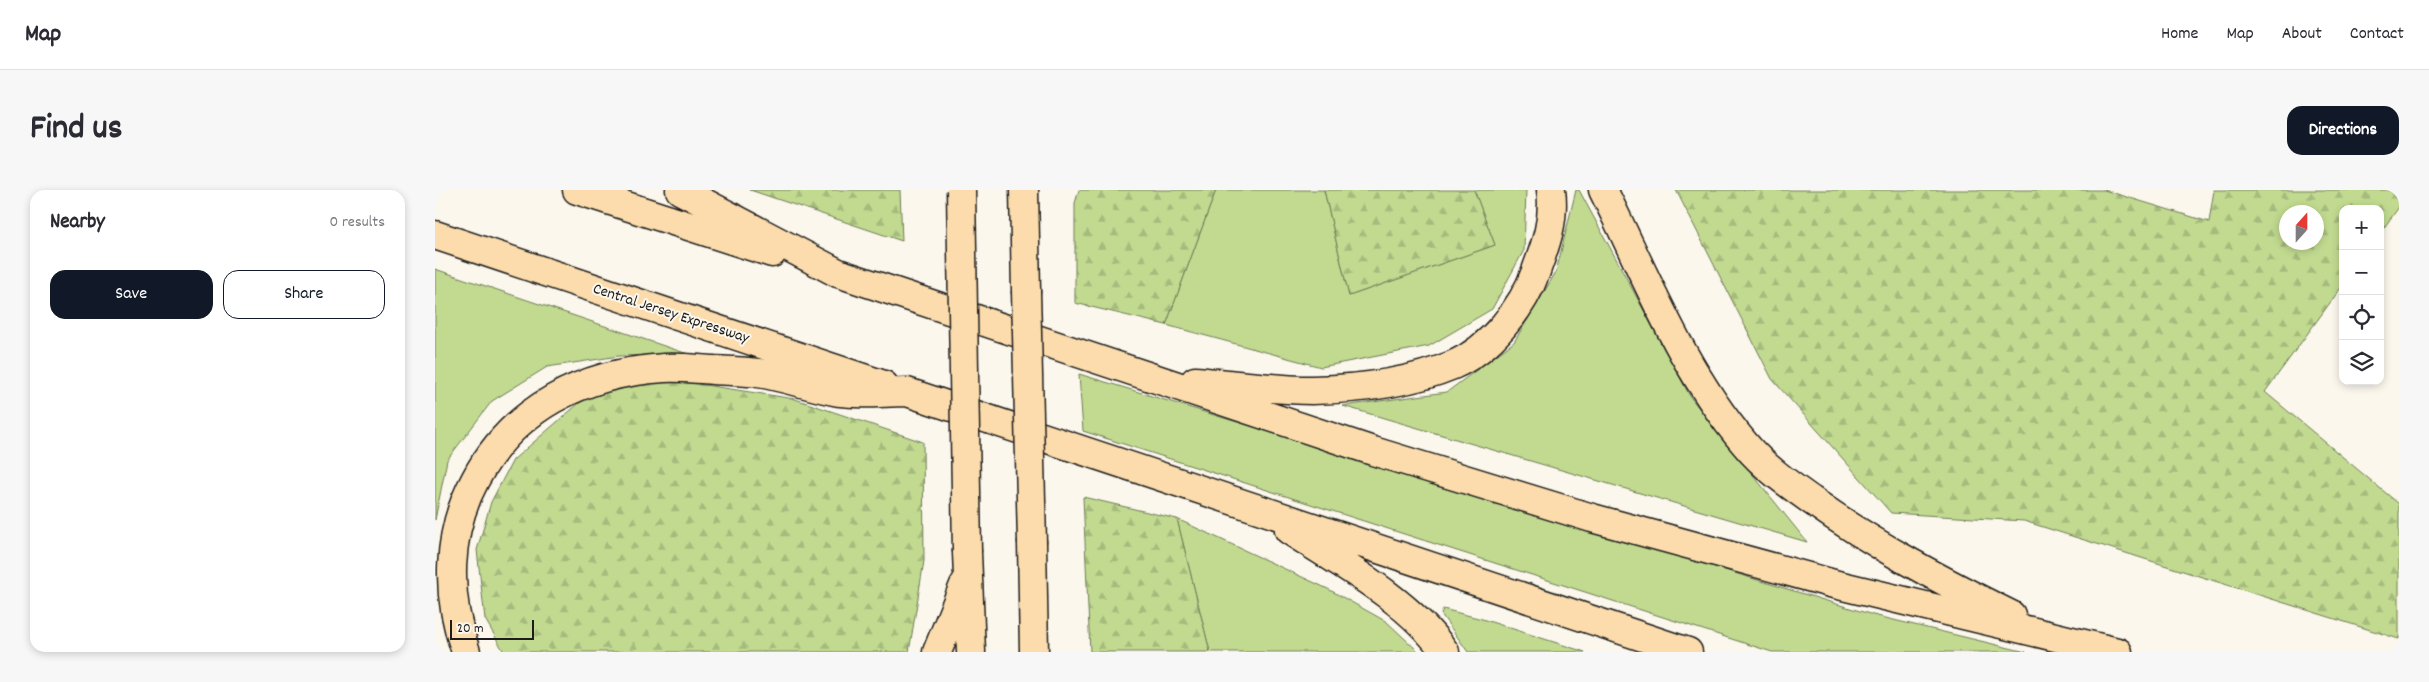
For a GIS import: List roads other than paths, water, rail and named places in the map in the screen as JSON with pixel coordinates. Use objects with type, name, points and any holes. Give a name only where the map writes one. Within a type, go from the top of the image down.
[{"type":"highway","points":[[577,190],[838,273],[1373,451],[1592,518],[1834,584],[2118,652]]},
{"type":"highway","points":[[680,190],[838,273]]},
{"type":"highway","points":[[961,190],[971,652]]},
{"type":"highway","points":[[1024,190],[1034,652]]},
{"type":"highway","points":[[1025,240],[1040,190]]},
{"type":"highway","points":[[1152,378],[1310,390],[1338,389],[1410,378],[1454,364],[1479,348],[1501,328],[1522,301],[1532,284],[1550,232],[1551,190]]},
{"type":"highway","points":[[1603,190],[1690,366],[1718,410],[1765,466],[1846,526],[1949,585],[2055,637]]},
{"type":"highway","name":"Central Jersey Expressway","points":[[435,235],[1688,652]]},
{"type":"highway","points":[[466,652],[456,625],[451,591],[452,556],[461,513],[467,494],[486,459],[508,432],[539,407],[579,385],[606,377],[664,368],[758,373],[841,392],[907,392]]},
{"type":"highway","points":[[1261,510],[1395,601],[1414,618],[1445,652]]},
{"type":"highway","points":[[937,652],[968,563]]},
{"type":"highway","points":[[1034,618],[1042,652]]}]
